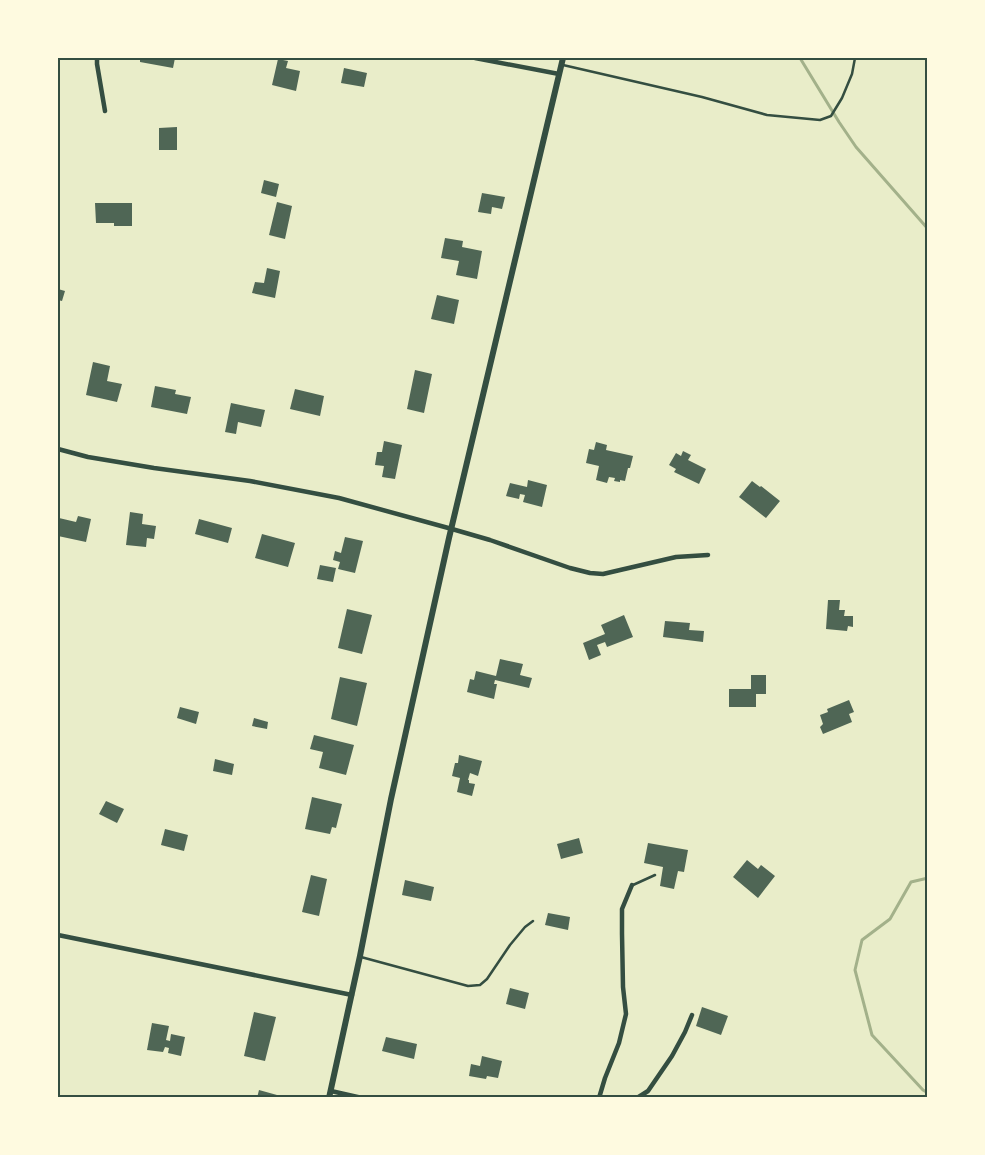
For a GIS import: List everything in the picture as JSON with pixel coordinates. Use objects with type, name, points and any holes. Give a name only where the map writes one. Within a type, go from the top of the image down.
[{"type":"main road","points":[[330,1094],[391,799],[452,529],[562,61]]},
{"type":"street","points":[[97,58],[96,64],[105,111]]},
{"type":"street","points":[[475,58],[559,74]]},
{"type":"street","points":[[58,449],[88,457],[339,498],[490,540],[563,566],[590,573],[604,574],[676,557],[708,555]]},
{"type":"street","points":[[599,1098],[619,1043],[626,1014],[623,987],[622,909],[632,885]]},
{"type":"street","points":[[58,935],[352,995]]},
{"type":"street","points":[[638,1098],[648,1091],[672,1056],[692,1015]]},
{"type":"street","points":[[330,1094],[362,1098]]},
{"type":"lane","points":[[562,61],[767,115],[820,120],[830,116],[842,98],[852,74],[855,58]]},
{"type":"lane","points":[[632,885],[655,875]]},
{"type":"lane","points":[[360,956],[468,986],[480,986],[487,979],[524,926],[533,921]]},
{"type":"building","points":[[140,58],[175,58],[173,68],[140,62]]},
{"type":"building","points":[[278,59],[288,61],[286,68],[300,71],[296,91],[272,85]]},
{"type":"building","points":[[344,68],[367,73],[364,87],[341,83]]},
{"type":"building","points":[[177,127],[177,150],[159,150],[159,128]]},
{"type":"building","points":[[264,180],[279,184],[276,197],[261,193]]},
{"type":"building","points":[[482,193],[505,197],[502,209],[492,207],[491,214],[478,212]]},
{"type":"building","points":[[277,202],[292,206],[285,239],[269,235]]},
{"type":"building","points":[[95,203],[132,203],[132,226],[96,223]]},
{"type":"building","points":[[445,238],[463,241],[462,247],[482,251],[477,279],[456,275],[459,261],[441,258]]},
{"type":"building","points":[[267,268],[280,271],[275,298],[252,293],[255,282],[264,283]]},
{"type":"building","points":[[58,289],[65,291],[62,301],[58,300]]},
{"type":"building","points":[[437,295],[459,300],[454,324],[431,319]]},
{"type":"building","points":[[93,362],[110,366],[107,381],[122,384],[117,402],[86,395]]},
{"type":"building","points":[[415,370],[432,374],[424,413],[407,409]]},
{"type":"building","points":[[155,386],[176,390],[175,394],[191,397],[187,414],[151,407]]},
{"type":"building","points":[[295,389],[324,396],[320,416],[290,409]]},
{"type":"building","points":[[231,403],[265,410],[261,427],[238,422],[236,434],[225,432]]},
{"type":"building","points":[[384,441],[402,445],[395,479],[382,477],[384,466],[375,465],[377,452],[382,452]]},
{"type":"building","points":[[596,442],[607,445],[606,450],[633,456],[625,481],[614,481],[615,478],[609,477],[607,483],[596,480],[599,466],[586,463],[589,449],[594,450]]},
{"type":"building","points":[[683,451],[691,455],[688,460],[706,469],[699,484],[674,472],[676,469],[669,465],[676,453],[681,456]]},
{"type":"building","points":[[528,480],[547,485],[542,507],[523,502],[525,495],[520,494],[519,499],[506,496],[510,483],[527,487]]},
{"type":"building","points":[[752,481],[780,501],[766,518],[739,497]]},
{"type":"building","points":[[130,512],[143,514],[142,524],[156,526],[154,539],[147,538],[146,547],[126,545]]},
{"type":"building","points":[[78,516],[91,519],[86,542],[58,536],[59,518],[76,522]]},
{"type":"building","points":[[199,519],[232,528],[228,543],[195,534]]},
{"type":"building","points":[[262,534],[295,543],[288,567],[255,558]]},
{"type":"building","points":[[345,537],[363,541],[355,573],[338,569],[340,562],[333,560],[335,551],[341,553]]},
{"type":"building","points":[[320,565],[336,568],[333,582],[317,579]]},
{"type":"building","points":[[828,600],[840,600],[839,610],[845,610],[844,616],[853,616],[853,627],[848,626],[847,631],[826,629]]},
{"type":"building","points":[[347,609],[372,615],[362,654],[338,648]]},
{"type":"building","points":[[624,615],[633,637],[607,647],[605,642],[597,645],[601,655],[589,660],[583,643],[605,634],[601,625]]},
{"type":"building","points":[[665,621],[690,623],[689,630],[704,631],[703,642],[663,637]]},
{"type":"building","points":[[500,659],[523,664],[520,675],[532,678],[529,688],[495,680],[494,684],[497,684],[494,699],[467,692],[470,679],[474,680],[476,671],[496,676]]},
{"type":"building","points":[[751,675],[766,675],[766,694],[756,694],[756,707],[729,707],[729,689],[751,689]]},
{"type":"building","points":[[340,677],[367,683],[357,726],[331,719]]},
{"type":"building","points":[[849,700],[854,712],[849,714],[852,722],[823,734],[820,727],[823,724],[820,715],[828,712],[827,709]]},
{"type":"building","points":[[180,707],[199,712],[196,724],[177,718]]},
{"type":"building","points":[[254,718],[268,722],[267,729],[252,726]]},
{"type":"building","points":[[314,735],[354,745],[346,775],[319,768],[323,752],[310,749]]},
{"type":"building","points":[[459,755],[482,761],[478,776],[470,773],[468,780],[469,783],[475,784],[472,796],[457,792],[460,778],[452,776],[455,763],[458,763]]},
{"type":"building","points":[[215,759],[234,764],[232,775],[213,771]]},
{"type":"building","points":[[312,797],[342,804],[336,828],[332,827],[330,834],[305,829]]},
{"type":"building","points":[[106,801],[124,809],[117,823],[99,814]]},
{"type":"building","points":[[165,829],[188,835],[184,851],[161,845]]},
{"type":"building","points":[[579,838],[583,853],[561,859],[557,844]]},
{"type":"building","points":[[648,843],[688,850],[684,872],[678,871],[674,889],[660,886],[663,867],[644,863]]},
{"type":"building","points":[[747,860],[758,869],[761,865],[775,876],[758,898],[733,877]]},
{"type":"building","points":[[311,875],[327,879],[319,916],[302,912]]},
{"type":"building","points":[[405,880],[434,887],[431,901],[402,895]]},
{"type":"building","points":[[548,913],[570,917],[568,930],[545,925]]},
{"type":"building","points":[[510,988],[529,993],[525,1009],[506,1004]]},
{"type":"building","points":[[702,1007],[728,1016],[721,1035],[696,1026]]},
{"type":"building","points":[[254,1012],[276,1017],[265,1061],[244,1056]]},
{"type":"building","points":[[152,1023],[169,1026],[166,1040],[170,1041],[171,1034],[185,1037],[181,1056],[168,1053],[169,1048],[165,1047],[163,1052],[147,1050]]},
{"type":"building","points":[[386,1037],[417,1044],[414,1059],[382,1051]]},
{"type":"building","points":[[482,1056],[502,1061],[498,1078],[487,1076],[486,1079],[469,1076],[471,1064],[480,1066]]},
{"type":"building","points":[[259,1090],[277,1095],[276,1098],[257,1098]]},
{"type":"waterway","points":[[800,58],[856,147],[928,229]]},
{"type":"waterway","points":[[928,878],[911,882],[890,919],[862,940],[855,970],[872,1035],[923,1090],[928,1093]]}]
